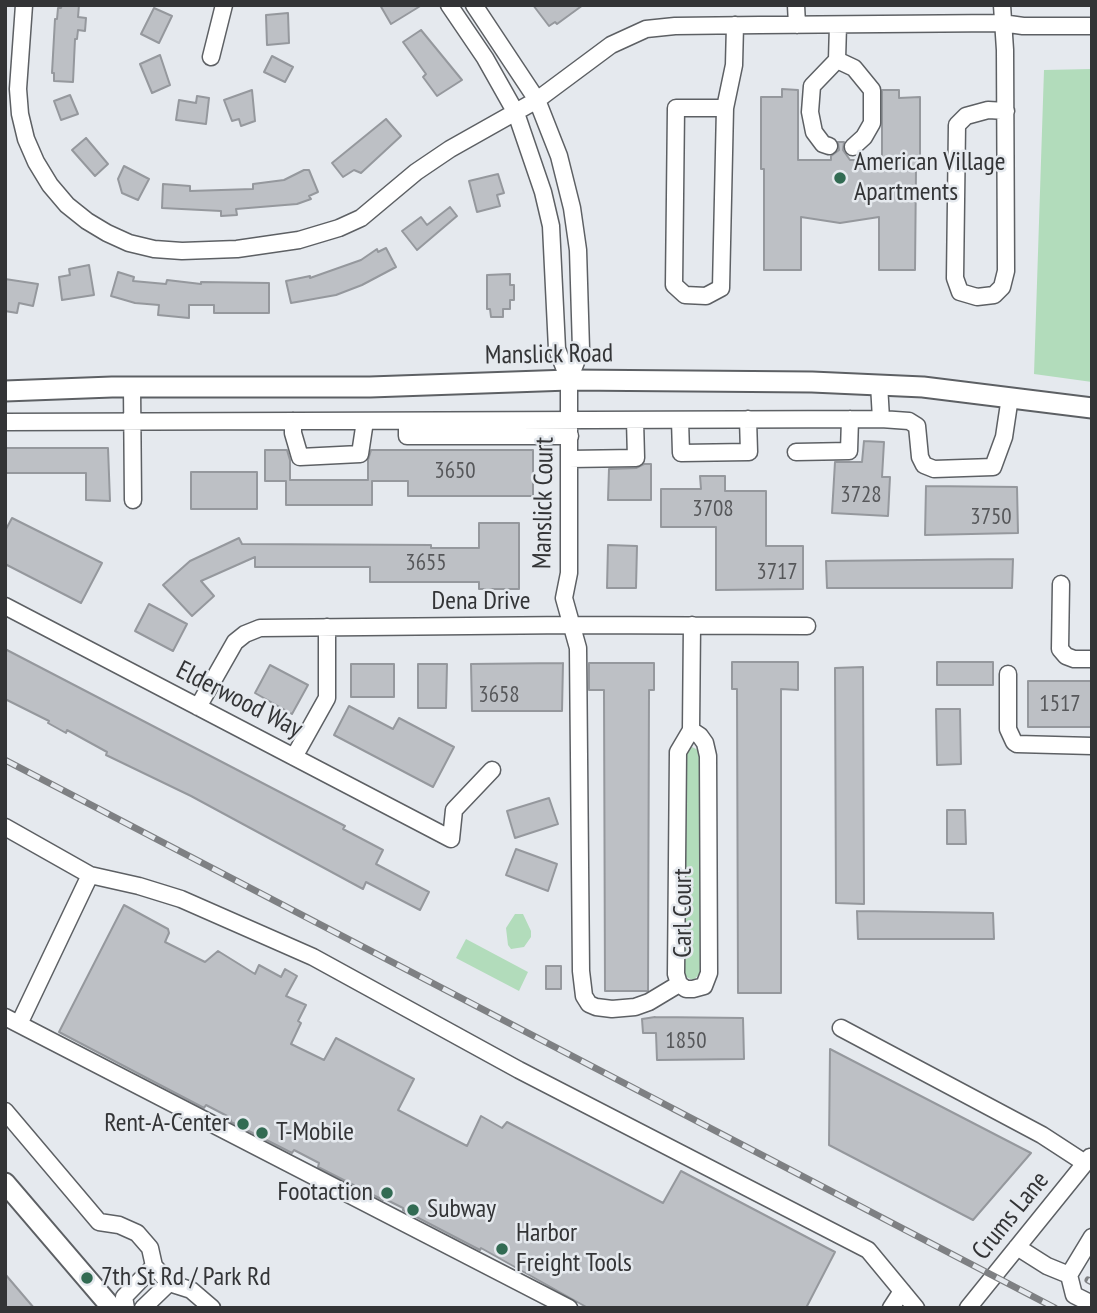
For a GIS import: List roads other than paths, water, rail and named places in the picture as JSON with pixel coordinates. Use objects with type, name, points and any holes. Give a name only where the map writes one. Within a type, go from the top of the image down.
[{"type":"main road","name":"Manslick Road","points":[[5,391],[132,387],[333,387],[569,380],[879,384],[1092,408]]},
{"type":"main road","points":[[5,1183],[112,1308]]},
{"type":"street","points":[[24,5],[18,89],[23,126],[36,162],[50,185],[67,205],[87,221],[129,243],[154,249],[182,251],[237,249],[299,240],[361,218],[416,172],[450,149],[527,106],[611,45],[634,33],[675,26],[735,25],[1002,23],[1092,26]]},
{"type":"street","points":[[211,57],[224,5]]},
{"type":"street","points":[[474,5],[527,106],[559,156],[572,208],[578,250],[581,349],[569,380]]},
{"type":"street","points":[[796,5],[797,25]]},
{"type":"street","points":[[1002,5],[1006,50],[1006,111],[1006,271],[1002,288],[995,295],[977,297],[960,292],[955,278],[957,125],[966,116],[988,110],[1006,111]]},
{"type":"street","points":[[452,6],[485,58],[527,106],[551,226],[557,349],[569,380]]},
{"type":"street","points":[[725,108],[676,108],[674,285],[685,295],[706,296],[721,288],[725,108],[734,65],[735,25]]},
{"type":"street","points":[[829,146],[823,144],[814,131],[810,112],[812,86],[837,60],[838,25]]},
{"type":"street","points":[[837,60],[853,68],[872,90],[872,123],[864,137],[853,147]]},
{"type":"street","name":"Manslick Court","points":[[569,380],[569,573],[565,598],[578,648],[581,971],[584,996],[589,1004],[596,1007],[635,1007],[679,984]]},
{"type":"street","points":[[879,384],[881,419]]},
{"type":"street","points":[[132,387],[133,500]]},
{"type":"street","points":[[5,422],[407,421],[570,428],[635,420],[881,419],[909,421],[917,426],[920,457],[924,465],[934,469],[993,467],[1004,437],[1010,397]]},
{"type":"street","points":[[680,420],[681,453],[749,452],[748,419]]},
{"type":"street","points":[[796,452],[849,451],[850,419]]},
{"type":"street","points":[[569,458],[636,458],[635,420]]},
{"type":"street","points":[[293,421],[300,457],[360,454],[365,421]]},
{"type":"street","points":[[1061,584],[1060,649],[1066,656],[1074,659],[1092,659]]},
{"type":"street","name":"Elderwood Way","points":[[5,606],[451,838],[454,810],[492,769]]},
{"type":"street","name":"Carl Court","points":[[691,730],[705,743],[708,755],[709,973],[704,986],[686,989],[679,984],[676,975],[678,752],[691,730],[692,625]]},
{"type":"street","name":"Dena Drive","points":[[198,707],[227,653],[245,634],[260,628],[807,626]]},
{"type":"street","points":[[295,757],[327,698],[327,627]]},
{"type":"street","points":[[1008,674],[1008,729],[1014,742],[1092,746]]},
{"type":"street","points":[[5,827],[90,875],[181,899],[313,957],[519,1070],[868,1250],[916,1308]]},
{"type":"street","points":[[90,875],[12,1021],[569,1308]]},
{"type":"street","points":[[841,1028],[1089,1159]]},
{"type":"street","points":[[5,1111],[99,1222],[119,1225],[137,1233],[150,1248],[154,1266],[169,1283],[191,1290],[212,1308]]},
{"type":"street","name":"Crums Lane","points":[[968,1308],[1089,1159]]},
{"type":"street","points":[[1092,1237],[1069,1275],[1074,1295],[1092,1304]]},
{"type":"street","points":[[1017,1247],[1047,1266],[1069,1275]]},
{"type":"street","points":[[126,1308],[124,1297],[154,1266]]},
{"type":"street","points":[[143,1308],[169,1283]]},
{"type":"street","points":[[891,1308],[902,1291]]},
{"type":"railway","points":[[5,760],[1055,1308]]},
{"type":"railway","points":[[1088,1280],[1092,1282]]},
{"type":"place","name":"American Village Apartments","points":[[840,178]]},
{"type":"place","name":"Rent-A-Center","points":[[243,1124]]},
{"type":"place","name":"T-Mobile","points":[[262,1133]]},
{"type":"place","name":"Footaction","points":[[387,1193]]},
{"type":"place","name":"Subway","points":[[413,1210]]},
{"type":"place","name":"Harbor Freight Tools","points":[[502,1249]]},
{"type":"place","name":"7th St Rd / Park Rd","points":[[87,1278]]}]
